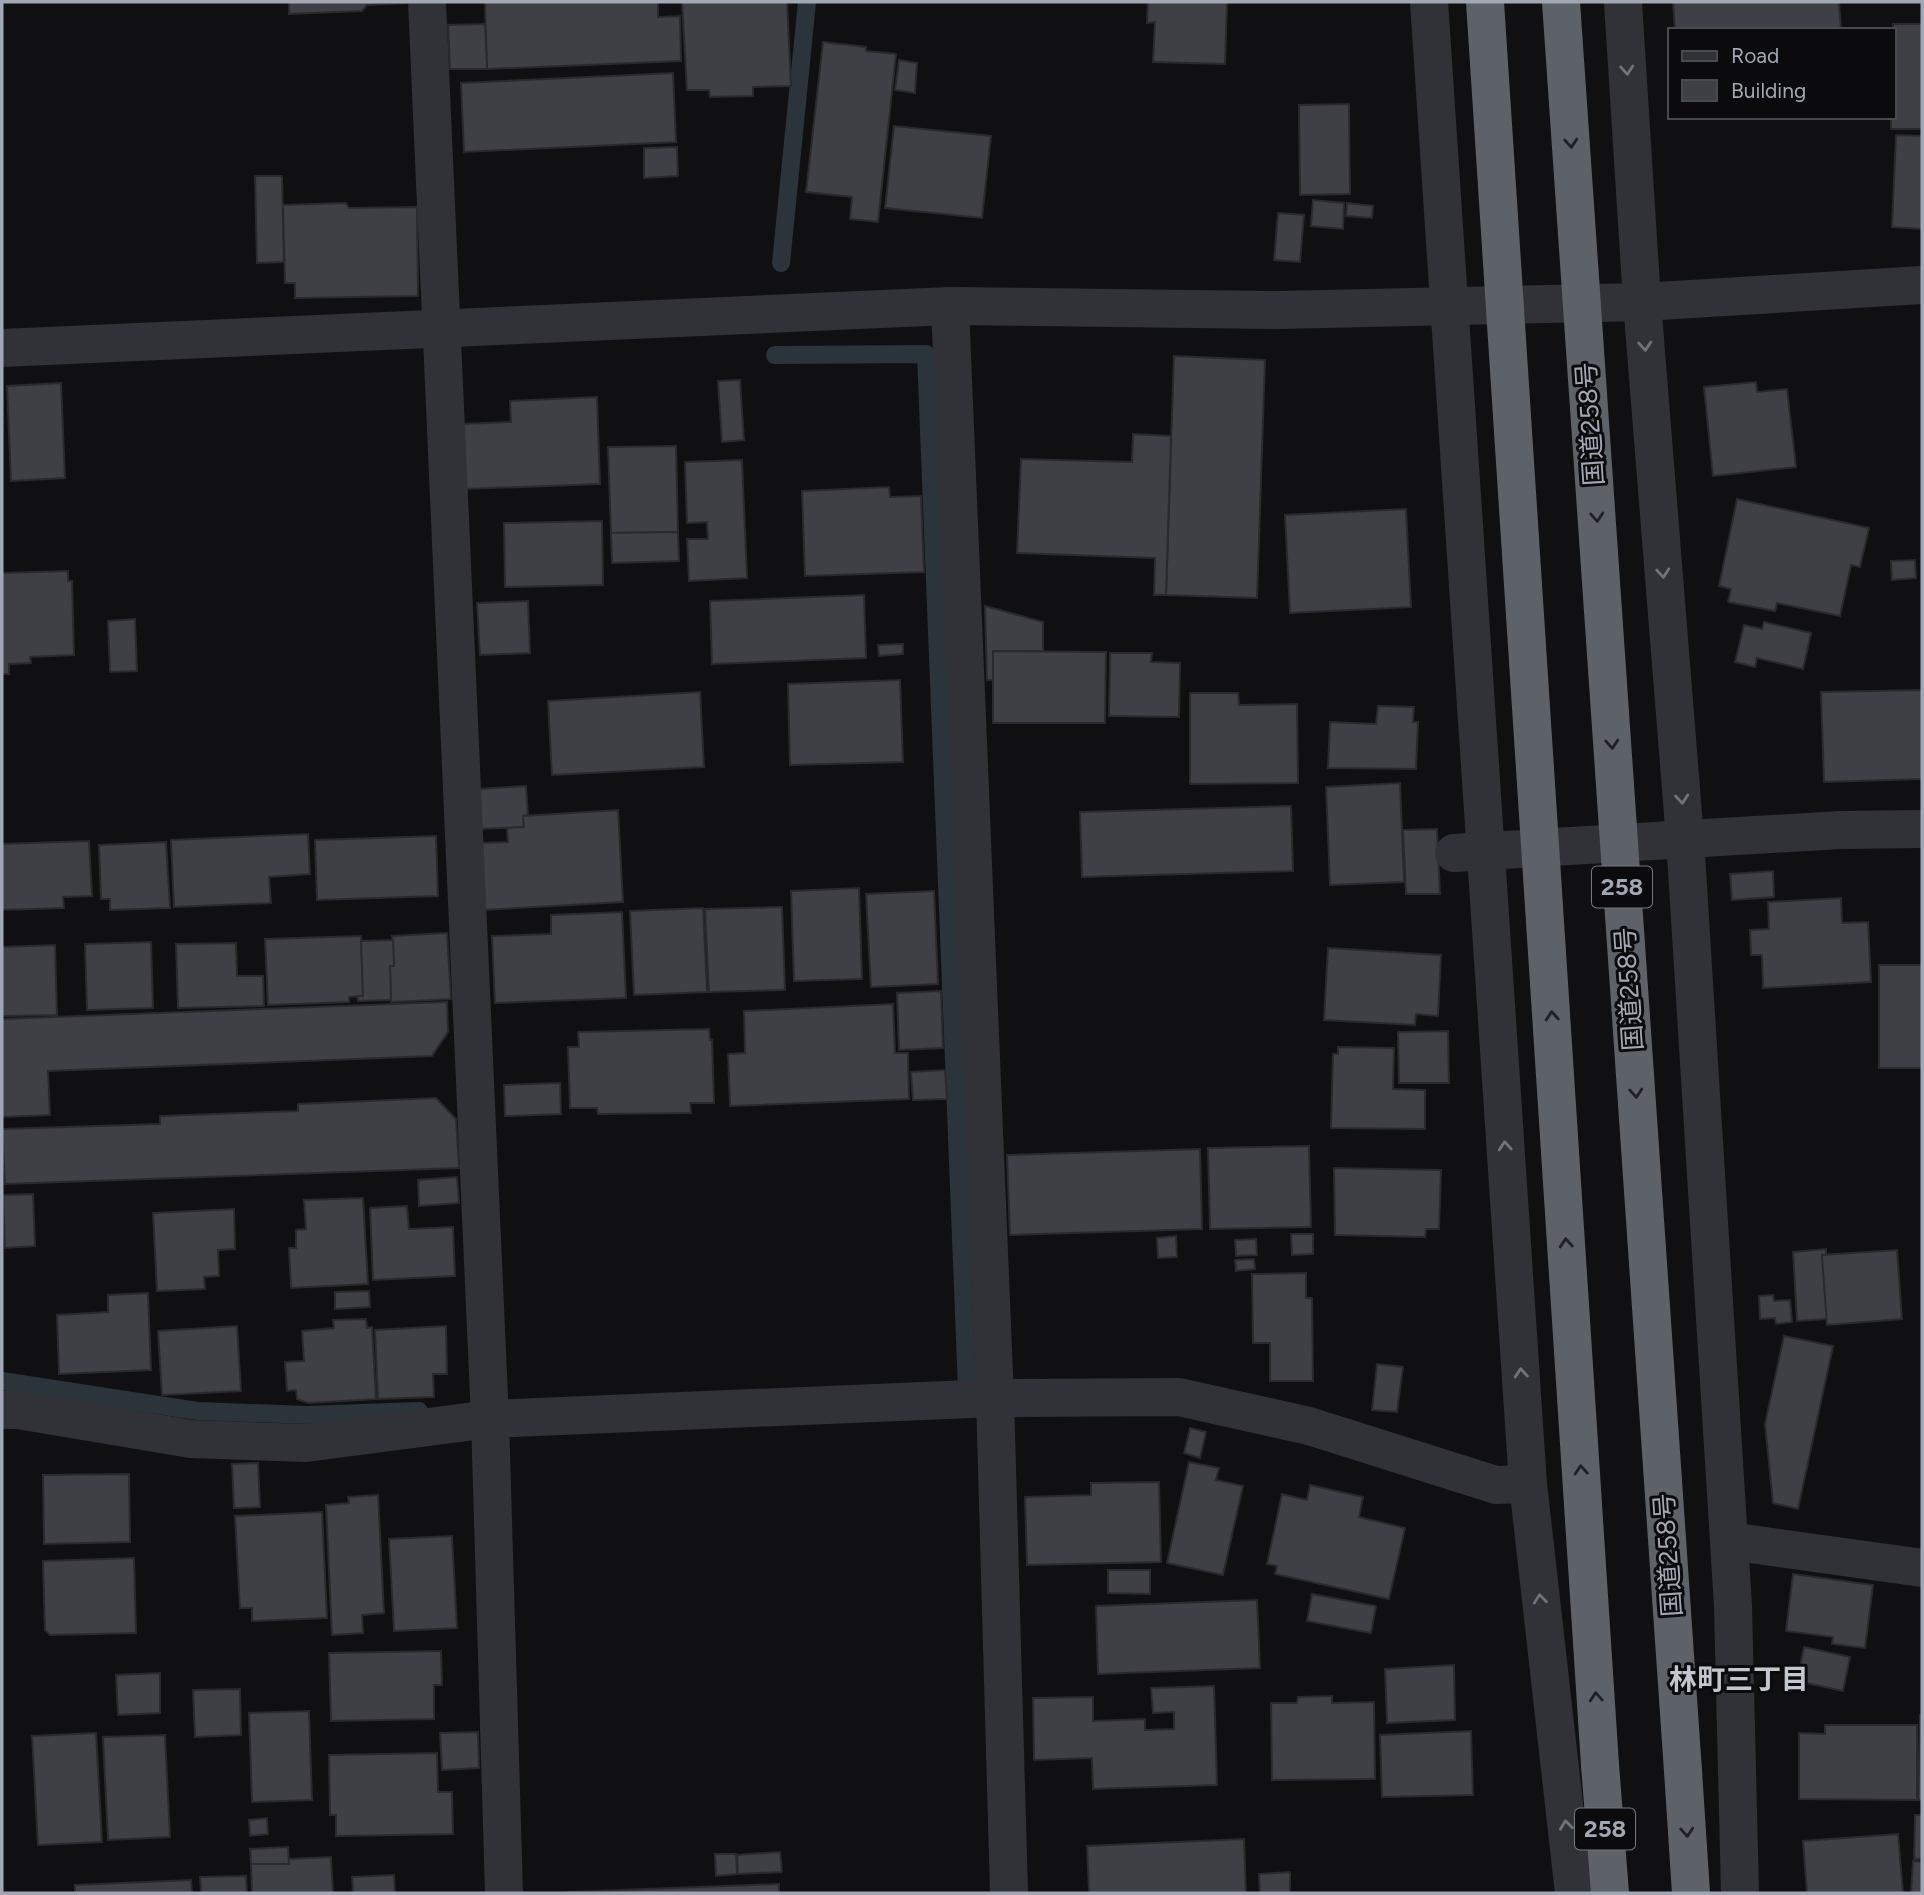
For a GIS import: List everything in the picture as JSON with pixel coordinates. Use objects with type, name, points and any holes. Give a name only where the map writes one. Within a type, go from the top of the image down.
[{"type":"highway","name":"258","points":[[1485,2],[1610,1893]]},
{"type":"highway","name":"国道258号","points":[[1561,2],[1691,1893]]},
{"type":"street","points":[[426,2],[490,1419],[504,1893]]},
{"type":"street","points":[[1429,2],[1449,306],[1469,852],[1528,1485],[1574,1893]]},
{"type":"street","points":[[1623,2],[1642,302],[1685,839],[1729,1541],[1741,1893]]},
{"type":"street","points":[[2,348],[950,306],[1278,310],[1642,302],[1922,285]]},
{"type":"street","points":[[950,306],[995,1398],[1009,1893]]},
{"type":"street","points":[[1469,852],[1840,830],[1922,829]]},
{"type":"street","points":[[2,1410],[18,1410],[191,1439],[306,1443],[490,1419],[995,1398],[1179,1397],[1309,1426],[1496,1485],[1528,1485]]},
{"type":"street","points":[[1729,1541],[1922,1568]]},
{"type":"building","points":[[289,2],[409,3],[367,5],[362,11],[289,14]]},
{"type":"building","points":[[485,2],[658,2],[658,17],[680,16],[681,61],[487,69]]},
{"type":"building","points":[[682,2],[787,2],[791,86],[753,87],[753,96],[710,97],[709,90],[687,90]]},
{"type":"building","points":[[1148,2],[1227,2],[1225,64],[1153,62],[1155,22],[1147,23]]},
{"type":"building","points":[[1673,2],[1839,2],[1841,28],[1675,28]]},
{"type":"building","points":[[485,24],[487,69],[450,69],[448,25]]},
{"type":"building","points":[[1893,24],[1922,24],[1922,129],[1891,129],[1891,119],[1896,119],[1896,28],[1893,28]]},
{"type":"building","points":[[823,42],[896,54],[878,222],[850,219],[852,197],[806,192]]},
{"type":"building","points":[[899,60],[917,63],[915,93],[895,90]]},
{"type":"building","points":[[673,73],[676,142],[464,152],[461,83]]},
{"type":"building","points":[[1349,104],[1350,194],[1300,195],[1299,105]]},
{"type":"building","points":[[894,126],[991,136],[982,218],[885,208]]},
{"type":"building","points":[[1896,135],[1922,136],[1922,229],[1892,227]]},
{"type":"building","points":[[677,147],[678,176],[644,178],[644,148]]},
{"type":"building","points":[[255,176],[282,176],[284,262],[257,263]]},
{"type":"building","points":[[1313,200],[1344,203],[1343,229],[1311,226]]},
{"type":"building","points":[[346,203],[349,208],[417,207],[418,296],[295,298],[295,283],[285,283],[283,205]]},
{"type":"building","points":[[1347,203],[1373,206],[1372,218],[1346,216]]},
{"type":"building","points":[[1278,213],[1304,215],[1300,262],[1274,260]]},
{"type":"building","points":[[1174,356],[1265,360],[1257,598],[1166,595]]},
{"type":"building","points":[[740,380],[744,440],[722,442],[718,381]]},
{"type":"building","points":[[1756,382],[1757,392],[1787,389],[1796,467],[1713,476],[1704,387]]},
{"type":"building","points":[[61,383],[65,478],[11,481],[7,386]]},
{"type":"building","points":[[597,397],[600,484],[464,489],[462,424],[511,422],[510,401]]},
{"type":"building","points":[[1133,434],[1171,436],[1166,595],[1154,595],[1155,558],[1017,553],[1021,459],[1132,462]]},
{"type":"building","points":[[676,446],[678,532],[611,533],[608,447]]},
{"type":"building","points":[[742,460],[747,578],[689,581],[687,539],[708,539],[707,522],[687,523],[685,462]]},
{"type":"building","points":[[889,487],[890,497],[921,496],[924,572],[805,576],[802,491]]},
{"type":"building","points":[[1737,499],[1869,528],[1860,567],[1851,565],[1840,616],[1777,603],[1775,611],[1728,602],[1731,589],[1719,586]]},
{"type":"building","points":[[1406,509],[1411,607],[1290,613],[1285,515]]},
{"type":"building","points":[[602,521],[603,585],[505,587],[504,523]]},
{"type":"building","points":[[678,532],[679,561],[612,563],[611,533]]},
{"type":"building","points":[[1915,560],[1916,578],[1892,580],[1891,561]]},
{"type":"building","points":[[68,571],[68,581],[72,581],[74,655],[30,657],[31,663],[9,664],[9,674],[2,674],[2,573]]},
{"type":"building","points":[[864,595],[866,658],[712,664],[710,601]]},
{"type":"building","points":[[528,601],[530,653],[480,655],[477,603]]},
{"type":"building","points":[[985,606],[1043,622],[1043,651],[993,651],[993,680],[987,680]]},
{"type":"building","points":[[135,619],[137,671],[110,672],[108,621]]},
{"type":"building","points":[[1764,622],[1811,633],[1803,669],[1757,658],[1755,667],[1735,662],[1744,625],[1762,629]]},
{"type":"building","points":[[903,644],[903,654],[879,656],[878,645]]},
{"type":"building","points":[[993,651],[1106,652],[1105,723],[993,723]]},
{"type":"building","points":[[1110,653],[1152,653],[1151,662],[1180,663],[1179,717],[1109,716]]},
{"type":"building","points":[[900,680],[903,762],[790,765],[788,684]]},
{"type":"building","points":[[1922,690],[1922,779],[1824,782],[1821,692]]},
{"type":"building","points":[[700,692],[704,767],[552,775],[548,701]]},
{"type":"building","points":[[1190,693],[1238,693],[1239,705],[1297,704],[1298,783],[1190,784]]},
{"type":"building","points":[[1378,706],[1414,707],[1413,722],[1418,722],[1416,769],[1328,768],[1330,722],[1376,724]]},
{"type":"building","points":[[1400,783],[1404,882],[1330,885],[1326,787]]},
{"type":"building","points":[[526,786],[528,815],[523,816],[524,827],[480,829],[478,789]]},
{"type":"building","points":[[1291,806],[1293,871],[1082,877],[1080,812]]},
{"type":"building","points":[[618,810],[623,902],[483,910],[480,843],[508,842],[507,828],[524,827],[523,816]]},
{"type":"building","points":[[1437,829],[1440,894],[1406,894],[1403,830]]},
{"type":"building","points":[[308,834],[310,874],[269,877],[271,903],[174,907],[171,840]]},
{"type":"building","points":[[436,836],[438,896],[317,900],[315,840]]},
{"type":"building","points":[[89,841],[92,896],[63,897],[64,908],[2,910],[2,844]]},
{"type":"building","points":[[166,842],[170,908],[110,910],[110,899],[101,899],[99,845]]},
{"type":"building","points":[[1773,871],[1774,897],[1732,900],[1730,874]]},
{"type":"building","points":[[859,888],[862,979],[794,981],[791,891]]},
{"type":"building","points":[[934,891],[938,984],[871,987],[866,894]]},
{"type":"building","points":[[1841,898],[1842,923],[1868,922],[1871,982],[1763,988],[1762,955],[1751,955],[1750,930],[1769,929],[1768,902]]},
{"type":"building","points":[[782,907],[785,990],[709,992],[705,909]]},
{"type":"building","points":[[703,908],[707,992],[634,995],[630,911]]},
{"type":"building","points":[[622,912],[626,998],[495,1003],[492,936],[551,934],[551,915]]},
{"type":"building","points":[[447,933],[451,999],[391,1002],[390,966],[394,966],[392,936]]},
{"type":"building","points":[[361,936],[363,996],[349,997],[349,1002],[268,1005],[265,939]]},
{"type":"building","points":[[393,940],[394,966],[390,966],[391,1000],[358,1001],[357,996],[363,996],[361,941]]},
{"type":"building","points":[[151,942],[153,1008],[87,1010],[85,944]]},
{"type":"building","points":[[236,943],[237,976],[263,976],[264,1006],[178,1008],[176,944]]},
{"type":"building","points":[[55,945],[57,1015],[2,1016],[2,947]]},
{"type":"building","points":[[1328,948],[1441,955],[1438,1016],[1416,1014],[1415,1025],[1324,1020]]},
{"type":"building","points":[[1879,965],[1922,965],[1922,1068],[1879,1068]]},
{"type":"building","points":[[941,991],[943,1048],[899,1050],[897,993]]},
{"type":"building","points":[[447,1002],[448,1032],[432,1056],[48,1071],[50,1115],[2,1117],[2,1019]]},
{"type":"building","points":[[893,1004],[895,1053],[908,1053],[909,1099],[730,1106],[728,1054],[745,1053],[744,1011]]},
{"type":"building","points":[[709,1029],[712,1040],[714,1103],[690,1103],[691,1113],[598,1114],[597,1108],[570,1108],[568,1047],[579,1047],[578,1032]]},
{"type":"building","points":[[1448,1031],[1449,1083],[1399,1083],[1398,1032]]},
{"type":"building","points":[[1338,1047],[1394,1048],[1393,1089],[1425,1090],[1425,1129],[1331,1128],[1333,1054],[1338,1054]]},
{"type":"building","points":[[945,1070],[947,1099],[913,1100],[911,1072]]},
{"type":"building","points":[[560,1083],[561,1114],[505,1116],[504,1085]]},
{"type":"building","points":[[436,1098],[456,1119],[459,1168],[5,1184],[2,1129],[160,1124],[160,1116],[298,1111],[298,1104]]},
{"type":"building","points":[[1309,1146],[1311,1227],[1210,1229],[1208,1148]]},
{"type":"building","points":[[1200,1149],[1202,1229],[1010,1235],[1007,1155]]},
{"type":"building","points":[[1334,1168],[1441,1170],[1439,1229],[1426,1229],[1425,1237],[1335,1235]]},
{"type":"building","points":[[457,1177],[459,1203],[419,1206],[418,1180]]},
{"type":"building","points":[[33,1194],[35,1246],[5,1248],[3,1195]]},
{"type":"building","points":[[363,1198],[368,1284],[291,1288],[289,1248],[296,1248],[296,1230],[306,1229],[304,1200]]},
{"type":"building","points":[[407,1206],[409,1229],[453,1227],[455,1276],[373,1280],[370,1208]]},
{"type":"building","points":[[234,1209],[235,1249],[218,1250],[219,1276],[204,1277],[205,1289],[157,1291],[153,1213]]},
{"type":"building","points":[[1291,1234],[1313,1234],[1313,1254],[1292,1255]]},
{"type":"building","points":[[1176,1236],[1177,1257],[1158,1258],[1157,1238]]},
{"type":"building","points":[[1256,1239],[1257,1255],[1236,1256],[1235,1240]]},
{"type":"building","points":[[1826,1249],[1826,1255],[1822,1255],[1827,1319],[1797,1321],[1793,1252]]},
{"type":"building","points":[[1897,1250],[1902,1319],[1827,1325],[1822,1255]]},
{"type":"building","points":[[1254,1259],[1255,1269],[1236,1271],[1235,1260]]},
{"type":"building","points":[[1306,1273],[1306,1298],[1312,1298],[1313,1381],[1270,1381],[1270,1343],[1253,1343],[1252,1274]]},
{"type":"building","points":[[369,1291],[370,1307],[335,1309],[335,1292]]},
{"type":"building","points":[[148,1293],[151,1370],[59,1374],[57,1315],[108,1312],[108,1295]]},
{"type":"building","points":[[1773,1295],[1774,1301],[1790,1300],[1792,1322],[1776,1324],[1775,1318],[1760,1319],[1759,1296]]},
{"type":"building","points":[[366,1319],[367,1328],[372,1327],[376,1399],[308,1403],[297,1399],[296,1390],[287,1391],[285,1362],[304,1361],[302,1331],[334,1328],[333,1320]]},
{"type":"building","points":[[237,1326],[241,1391],[162,1395],[158,1331]]},
{"type":"building","points":[[446,1326],[447,1374],[433,1374],[434,1397],[378,1399],[375,1330]]},
{"type":"building","points":[[1784,1336],[1833,1346],[1798,1509],[1773,1503],[1765,1424]]},
{"type":"building","points":[[1377,1364],[1403,1367],[1397,1412],[1372,1410]]},
{"type":"building","points":[[1190,1428],[1206,1432],[1200,1458],[1184,1453]]},
{"type":"building","points":[[1189,1462],[1219,1468],[1216,1480],[1243,1486],[1223,1575],[1167,1563]]},
{"type":"building","points":[[258,1463],[260,1507],[234,1508],[232,1464]]},
{"type":"building","points":[[129,1474],[130,1542],[44,1544],[43,1475]]},
{"type":"building","points":[[1159,1482],[1161,1562],[1027,1565],[1025,1497],[1091,1495],[1091,1483]]},
{"type":"building","points":[[1310,1485],[1363,1497],[1359,1517],[1405,1528],[1389,1599],[1275,1574],[1277,1566],[1267,1564],[1282,1494],[1307,1500]]},
{"type":"building","points":[[378,1495],[384,1613],[362,1615],[363,1633],[332,1635],[326,1505],[349,1503],[348,1497]]},
{"type":"building","points":[[322,1512],[327,1618],[252,1621],[252,1608],[240,1608],[235,1516]]},
{"type":"building","points":[[452,1536],[457,1628],[394,1631],[389,1539]]},
{"type":"building","points":[[134,1558],[136,1633],[50,1635],[45,1630],[43,1561]]},
{"type":"building","points":[[1108,1570],[1150,1570],[1150,1594],[1108,1593]]},
{"type":"building","points":[[1793,1574],[1873,1585],[1865,1648],[1832,1644],[1833,1637],[1786,1631]]},
{"type":"building","points":[[1312,1594],[1376,1606],[1371,1633],[1307,1621]]},
{"type":"building","points":[[1257,1600],[1260,1668],[1098,1674],[1096,1606]]},
{"type":"building","points":[[1804,1647],[1850,1657],[1843,1691],[1797,1681]]},
{"type":"building","points":[[441,1651],[442,1685],[434,1685],[434,1719],[331,1721],[329,1653]]},
{"type":"building","points":[[1454,1665],[1455,1720],[1387,1723],[1385,1669]]},
{"type":"building","points":[[160,1673],[160,1713],[118,1715],[116,1675]]},
{"type":"building","points":[[1214,1686],[1217,1785],[1093,1789],[1092,1758],[1034,1760],[1033,1698],[1093,1697],[1093,1721],[1145,1719],[1145,1730],[1174,1729],[1174,1712],[1153,1713],[1151,1688]]},
{"type":"building","points":[[240,1689],[241,1735],[195,1737],[193,1690]]},
{"type":"building","points":[[1332,1696],[1332,1703],[1374,1702],[1375,1779],[1272,1780],[1271,1703],[1297,1703],[1298,1697]]},
{"type":"building","points":[[309,1711],[312,1800],[252,1802],[249,1713]]},
{"type":"building","points":[[1920,1715],[1922,1800],[1918,1800]]},
{"type":"building","points":[[1825,1725],[1917,1725],[1917,1800],[1799,1799],[1799,1733],[1825,1734]]},
{"type":"building","points":[[1471,1731],[1473,1795],[1382,1797],[1380,1735]]},
{"type":"building","points":[[478,1732],[479,1768],[442,1770],[440,1733]]},
{"type":"building","points":[[96,1733],[102,1842],[38,1845],[32,1736]]},
{"type":"building","points":[[165,1735],[170,1837],[108,1840],[103,1737]]},
{"type":"building","points":[[437,1753],[438,1792],[452,1792],[453,1834],[336,1836],[336,1815],[330,1815],[329,1755]]},
{"type":"building","points":[[1915,1815],[1922,1815],[1922,1859],[1914,1859]]},
{"type":"building","points":[[267,1818],[268,1834],[250,1836],[249,1820]]},
{"type":"building","points":[[1898,1834],[1903,1893],[1807,1893],[1803,1841]]},
{"type":"building","points":[[1244,1839],[1246,1893],[1089,1893],[1087,1846]]},
{"type":"building","points":[[288,1847],[289,1864],[251,1864],[250,1849]]},
{"type":"building","points":[[780,1852],[782,1872],[738,1874],[737,1855]]},
{"type":"building","points":[[715,1854],[736,1854],[737,1874],[716,1876]]},
{"type":"building","points":[[331,1857],[333,1893],[252,1893],[251,1864],[289,1864],[289,1859]]},
{"type":"building","points":[[1913,1861],[1922,1862],[1922,1893],[1911,1893]]},
{"type":"building","points":[[1290,1872],[1290,1893],[1260,1893],[1259,1874]]},
{"type":"building","points":[[394,1875],[395,1893],[353,1893],[352,1877]]},
{"type":"building","points":[[246,1876],[247,1893],[201,1893],[200,1877]]},
{"type":"building","points":[[191,1880],[192,1893],[75,1893],[75,1885]]},
{"type":"building","points":[[779,1884],[779,1893],[568,1893],[568,1892]]},
{"type":"waterway","points":[[781,263],[807,2]]},
{"type":"waterway","points":[[775,355],[926,354],[967,1389],[953,1390]]},
{"type":"waterway","points":[[2,1381],[197,1411],[307,1415],[419,1411]]},
{"type":"district","name":"林町三丁目","points":[[1739,1679]]}]
